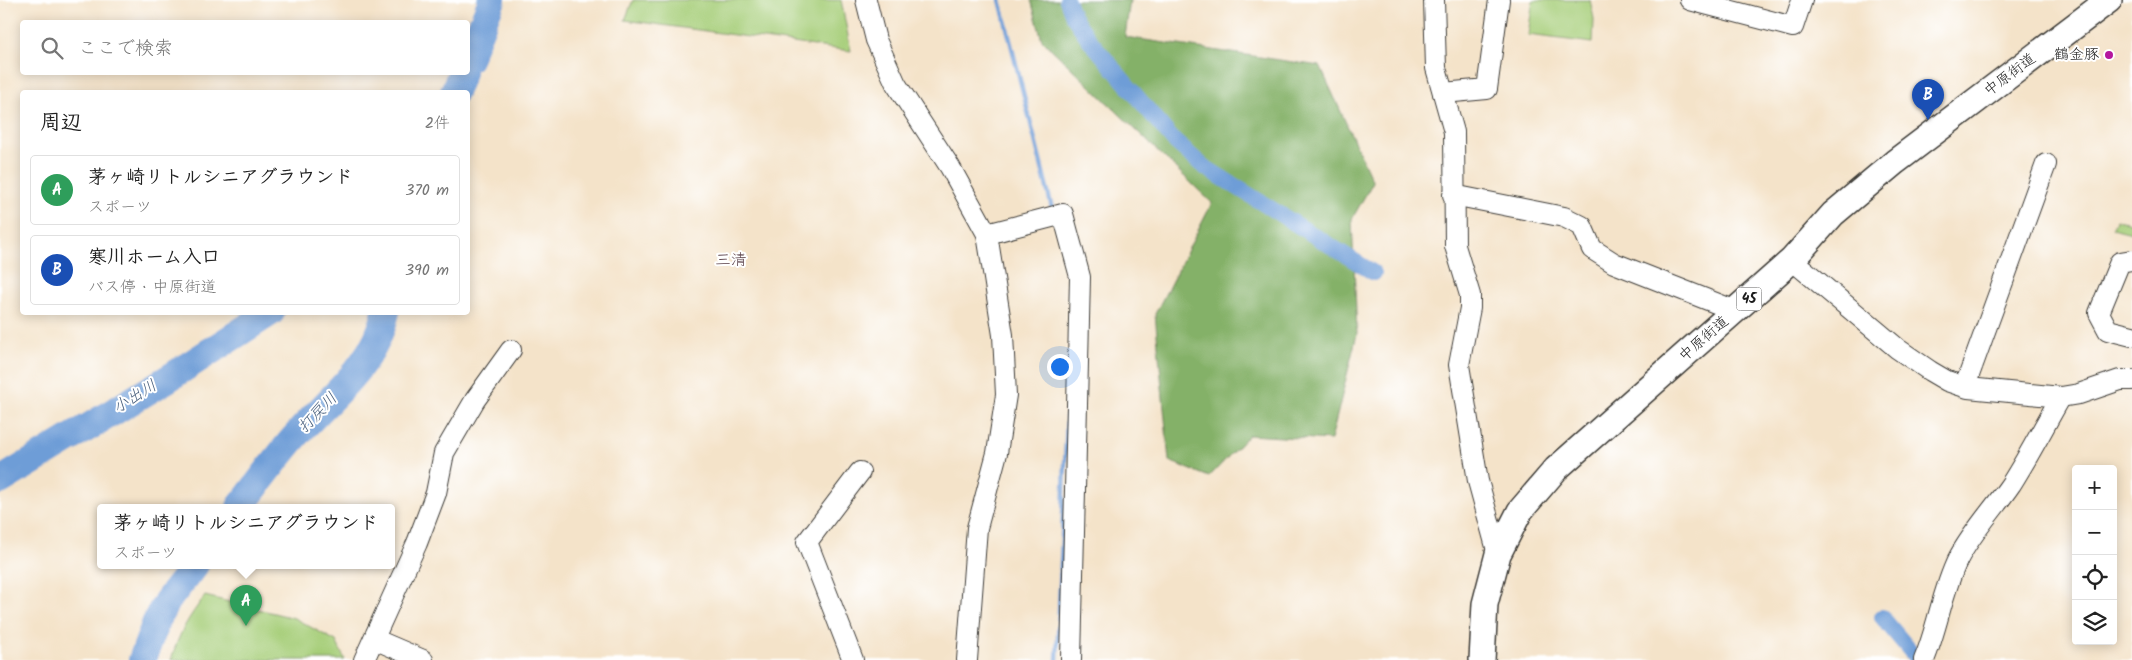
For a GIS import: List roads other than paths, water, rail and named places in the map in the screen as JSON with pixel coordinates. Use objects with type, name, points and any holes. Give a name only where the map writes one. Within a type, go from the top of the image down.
[{"type":"main road","name":"中原街道","points":[[1482,660],[1485,604],[1498,554],[1520,511],[1556,470],[1792,260],[1833,214],[1888,168],[2109,0]]},
{"type":"street","points":[[866,0],[876,40],[896,84],[950,167],[987,234],[1003,335],[1006,395],[997,452],[977,528],[967,660]]},
{"type":"street","points":[[1434,0],[1436,68],[1454,132],[1453,195],[1455,246],[1470,295],[1470,308],[1459,365],[1478,481],[1498,554]]},
{"type":"street","points":[[1443,94],[1487,89],[1499,0]]},
{"type":"street","points":[[1690,0],[1792,27],[1802,0]]},
{"type":"street","points":[[1965,386],[2046,164]]},
{"type":"street","points":[[1453,195],[1564,217],[1582,226],[1592,249],[1614,263],[1736,311]]},
{"type":"street","points":[[987,234],[1063,214],[1080,277],[1071,660]]},
{"type":"street","points":[[1792,260],[1898,349],[1947,381],[1990,391],[2061,398],[2120,380],[2132,380]]},
{"type":"street","points":[[2132,260],[2120,262],[2100,313],[2108,330],[2132,336]]},
{"type":"street","points":[[364,660],[417,543],[436,493],[444,453],[475,400],[511,350]]},
{"type":"street","points":[[1924,659],[1958,560],[2019,470],[2061,398]]},
{"type":"street","points":[[853,660],[807,542],[860,472]]},
{"type":"street","points":[[374,639],[422,660]]},
{"type":"waterway","name":"小出川","points":[[470,54],[492,0]]},
{"type":"waterway","points":[[1000,0],[1053,212]]},
{"type":"waterway","points":[[1067,0],[1073,16],[1088,38],[1174,141],[1203,166],[1374,273]]},
{"type":"waterway","name":"小出川","points":[[455,90],[461,75]]},
{"type":"waterway","name":"小出川","points":[[0,481],[169,378],[266,315]]},
{"type":"waterway","name":"打戻川","points":[[242,504],[294,438],[361,365],[372,349],[385,315]]},
{"type":"waterway","points":[[1057,660],[1068,392]]},
{"type":"waterway","name":"打戻川","points":[[142,660],[157,619],[167,601],[192,569]]},
{"type":"waterway","points":[[1882,617],[1918,660]]},
{"type":"place","name":"鶴金豚","points":[[2109,55]]},
{"type":"place","name":"寒川ホーム入口","points":[[1928,120]]},
{"type":"place","name":"茅ヶ崎リトルシニアグラウンド","points":[[246,626]]},
{"type":"district","name":"三清","points":[[731,260]]}]
